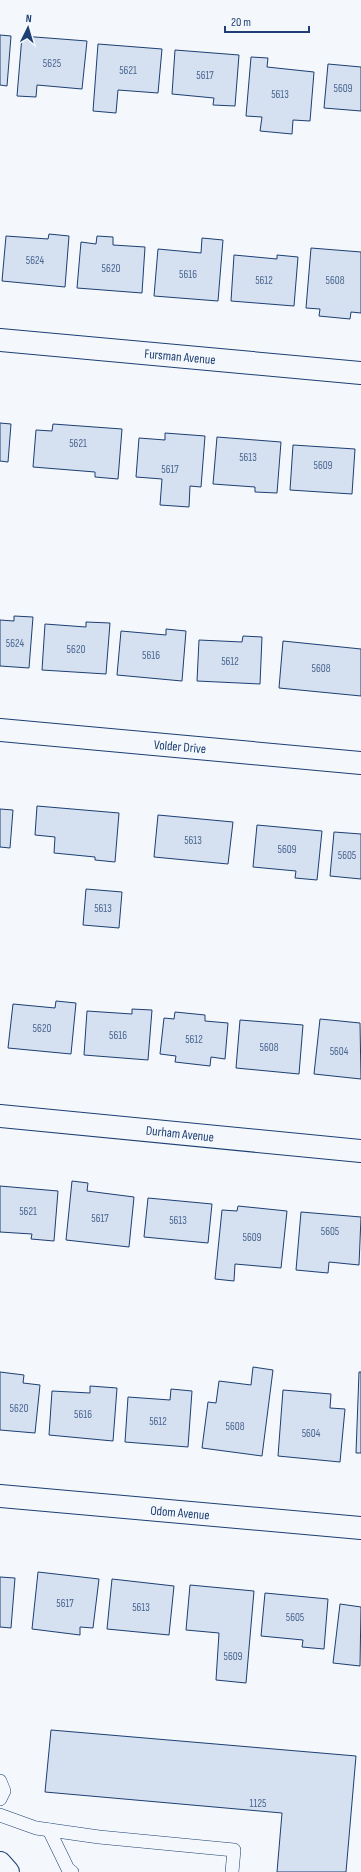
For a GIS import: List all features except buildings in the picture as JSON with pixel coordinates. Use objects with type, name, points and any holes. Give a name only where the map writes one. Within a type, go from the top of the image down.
[{"type":"street","name":"Fursman Avenue","points":[[0,340],[361,373]]},
{"type":"street","name":"Volder Drive","points":[[0,730],[361,763]]},
{"type":"street","name":"Durham Avenue","points":[[0,1116],[361,1151]]},
{"type":"street","name":"Odom Avenue","points":[[0,1496],[361,1528]]},
{"type":"street","points":[[0,1863],[8,1872]]},
{"type":"lane","points":[[0,1781],[4,1791],[0,1799]]},
{"type":"lane","points":[[0,1815],[36,1828],[49,1830],[98,1837],[234,1850],[232,1872]]},
{"type":"lane","points":[[49,1830],[68,1869],[72,1872]]}]
